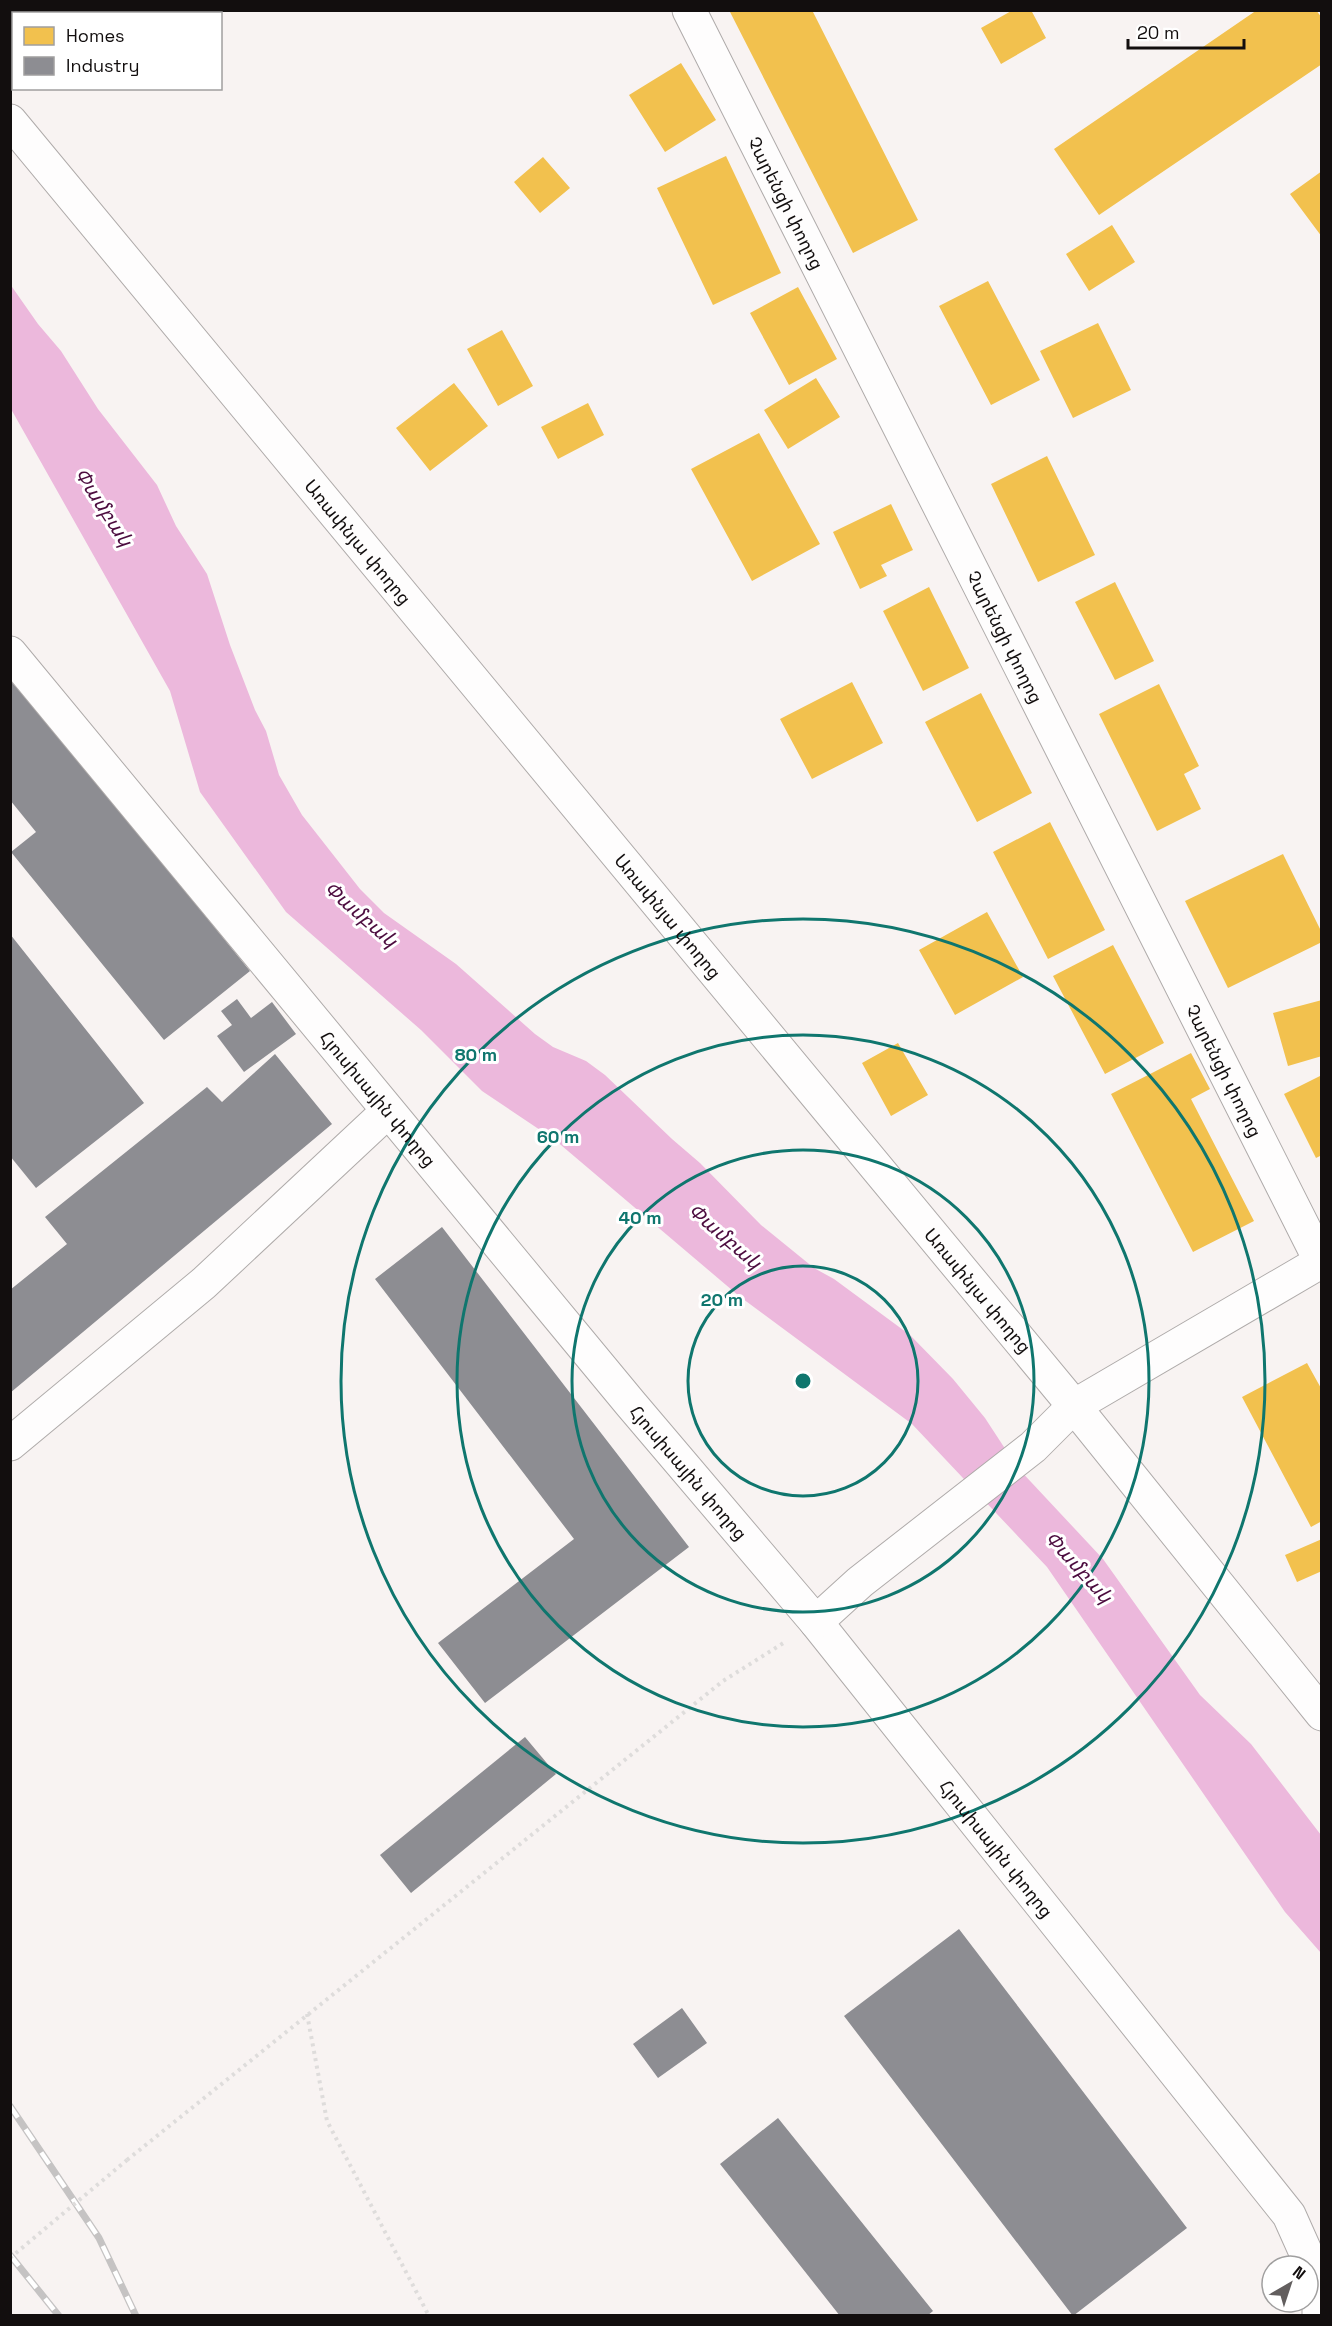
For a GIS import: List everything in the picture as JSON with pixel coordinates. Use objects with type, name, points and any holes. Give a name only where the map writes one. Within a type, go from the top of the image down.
[{"type":"street","name":"Չարենցի փողոց","points":[[689,10],[1321,1262]]},
{"type":"street","name":"Առափնյա փողոց","points":[[10,121],[1074,1406],[1322,1714]]},
{"type":"street","name":"Հյուսիսային փողոց","points":[[10,653],[630,1403],[816,1622],[1289,2215],[1318,2282],[1319,2316]]},
{"type":"street","points":[[10,1444],[204,1283],[388,1111]]},
{"type":"street","points":[[816,1622],[860,1582],[1033,1447],[1074,1406],[1321,1262]]},
{"type":"path","points":[[10,2258],[307,2014],[723,1681],[816,1622]]},
{"type":"path","points":[[307,2014],[327,2121],[429,2316]]},
{"type":"water","name":"Փամբակ","points":[[10,284],[38,324],[61,351],[98,409],[157,485],[176,526],[207,574],[230,645],[255,710],[266,731],[279,775],[302,815],[360,889],[384,913],[456,964],[535,1034],[553,1047],[586,1061],[605,1075],[700,1163],[761,1225],[814,1268],[834,1279],[910,1335],[953,1379],[985,1418],[1017,1467],[1103,1559],[1200,1695],[1251,1744],[1321,1835],[1321,1953],[1285,1912],[1047,1567],[912,1424],[739,1296],[555,1140],[482,1091],[421,1030],[286,912],[200,792],[170,691],[11,409]]},
{"type":"building: Homes","points":[[729,10],[812,10],[918,220],[853,253]]},
{"type":"building: Homes","points":[[1013,10],[1031,10],[1046,38],[1001,64],[981,28]]},
{"type":"building: Homes","points":[[1257,10],[1316,10],[1322,18],[1322,64],[1099,215],[1054,149]]},
{"type":"building: Homes","points":[[681,63],[716,120],[665,152],[629,95]]},
{"type":"building: Homes","points":[[726,156],[781,273],[713,305],[657,188]]},
{"type":"building: Homes","points":[[543,157],[570,188],[540,213],[514,182]]},
{"type":"building: Homes","points":[[1322,171],[1322,237],[1290,194]]},
{"type":"building: Homes","points":[[1112,225],[1135,262],[1089,291],[1066,254]]},
{"type":"building: Homes","points":[[988,281],[1040,380],[991,405],[939,306]]},
{"type":"building: Homes","points":[[798,287],[837,359],[789,385],[750,313]]},
{"type":"building: Homes","points":[[1098,323],[1131,390],[1073,418],[1040,351]]},
{"type":"building: Homes","points":[[502,330],[533,386],[498,406],[467,349]]},
{"type":"building: Homes","points":[[816,378],[840,417],[788,449],[764,410]]},
{"type":"building: Homes","points":[[454,383],[488,426],[430,471],[396,428]]},
{"type":"building: Homes","points":[[588,403],[604,435],[558,459],[541,427]]},
{"type":"building: Homes","points":[[759,433],[820,544],[752,581],[691,469]]},
{"type":"building: Homes","points":[[1047,456],[1095,555],[1038,582],[991,484]]},
{"type":"building: Homes","points":[[891,504],[913,550],[881,565],[887,576],[860,589],[833,532]]},
{"type":"building: Homes","points":[[1115,582],[1154,661],[1115,680],[1075,602]]},
{"type":"building: Homes","points":[[929,587],[969,668],[923,691],[883,611]]},
{"type":"building: Homes","points":[[852,682],[883,743],[812,779],[780,719]]},
{"type":"building: Homes","points":[[1159,684],[1199,766],[1184,774],[1201,809],[1157,831],[1099,714]]},
{"type":"building: Homes","points":[[981,693],[1032,793],[977,822],[925,722]]},
{"type":"building: Homes","points":[[1050,822],[1105,930],[1048,959],[993,852]]},
{"type":"building: Homes","points":[[1283,854],[1322,933],[1322,942],[1228,988],[1185,901]]},
{"type":"building: Homes","points":[[987,912],[1023,977],[955,1015],[919,950]]},
{"type":"building: Homes","points":[[1113,945],[1164,1043],[1105,1074],[1053,976]]},
{"type":"building: Homes","points":[[1322,1000],[1322,1056],[1288,1066],[1273,1013]]},
{"type":"building: Homes","points":[[898,1043],[928,1095],[891,1116],[862,1063]]},
{"type":"building: Homes","points":[[1191,1053],[1210,1089],[1191,1099],[1254,1221],[1193,1252],[1111,1094]]},
{"type":"building: Homes","points":[[1322,1075],[1322,1155],[1316,1158],[1284,1094]]},
{"type":"building: Homes","points":[[1307,1363],[1322,1390],[1322,1521],[1311,1527],[1242,1397]]},
{"type":"building: Homes","points":[[1322,1539],[1322,1571],[1297,1582],[1285,1555]]},
{"type":"building: Industry","points":[[10,680],[75,755],[250,971],[164,1040],[11,852],[36,832],[10,800]]},
{"type":"building: Industry","points":[[10,934],[144,1103],[36,1188],[10,1156]]},
{"type":"building: Industry","points":[[237,999],[251,1018],[272,1002],[296,1034],[244,1072],[217,1036],[232,1025],[221,1011]]},
{"type":"building: Industry","points":[[275,1054],[332,1124],[10,1393],[10,1290],[67,1244],[45,1217],[207,1087],[222,1102]]},
{"type":"building: Industry","points":[[442,1227],[689,1547],[485,1703],[438,1643],[574,1539],[375,1279]]},
{"type":"building: Industry","points":[[525,1737],[556,1774],[411,1893],[380,1855]]},
{"type":"building: Industry","points":[[959,1929],[1187,2228],[1073,2316],[844,2016]]},
{"type":"building: Industry","points":[[682,2008],[707,2043],[658,2078],[633,2044]]},
{"type":"building: Industry","points":[[778,2118],[933,2311],[927,2316],[840,2316],[720,2164]]},
{"type":"railway","points":[[10,2106],[99,2238],[136,2316]]},
{"type":"railway","points":[[10,2255],[59,2316]]}]
